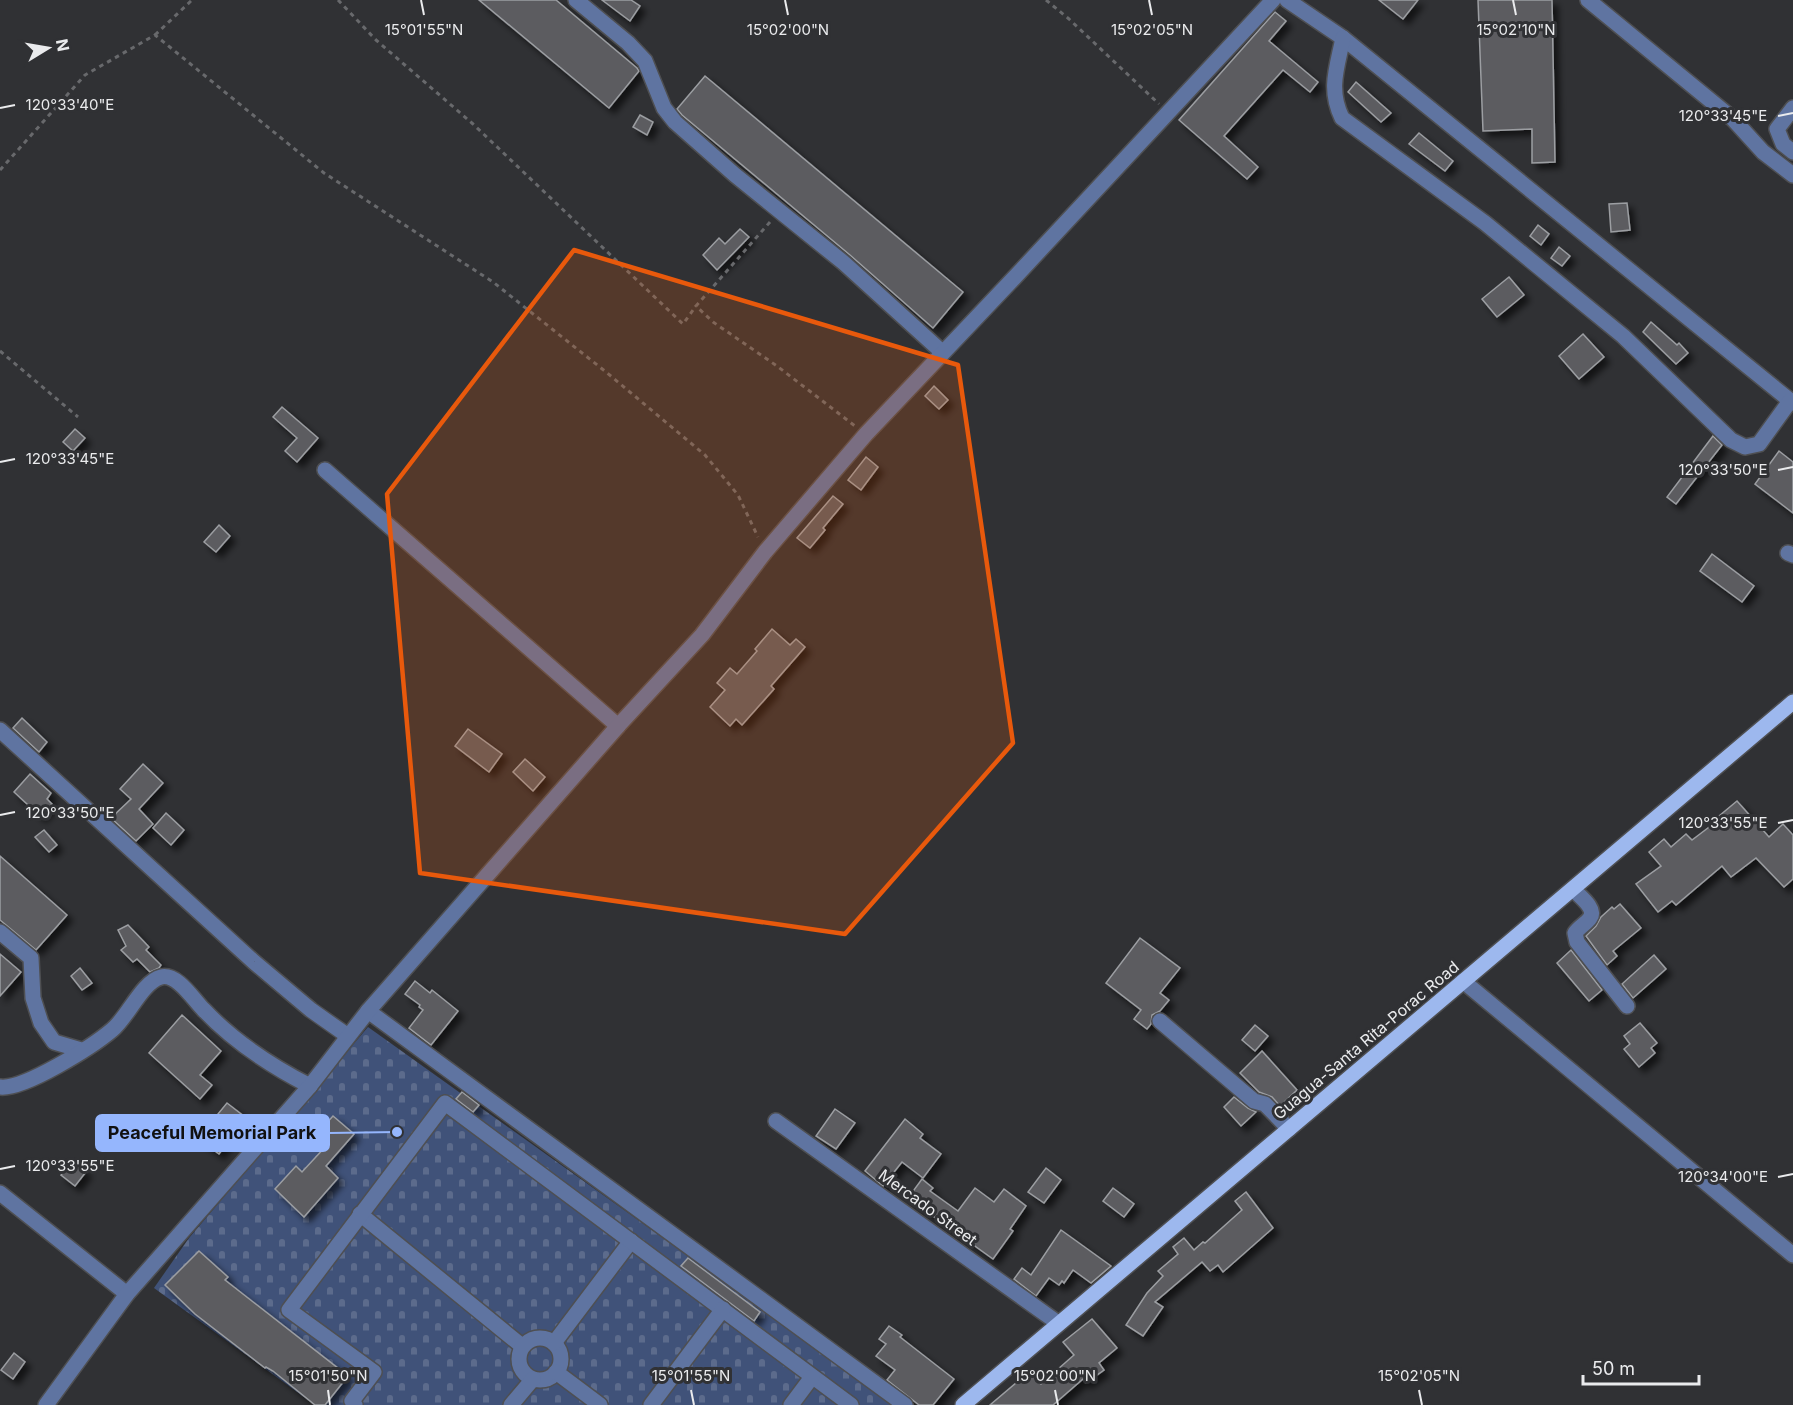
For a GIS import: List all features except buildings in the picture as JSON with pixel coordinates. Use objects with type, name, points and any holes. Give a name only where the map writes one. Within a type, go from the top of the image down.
[{"type":"main road","name":"Guagua-Santa Rita-Porac Road","points":[[963,1405],[1793,702]]},
{"type":"street","points":[[576,0],[628,43],[645,61],[664,108],[675,122],[779,212],[844,263],[942,352]]},
{"type":"street","points":[[46,1405],[127,1294],[310,1086],[368,1011],[618,726],[702,635],[765,552],[866,434],[942,352],[1023,270],[1273,0]]},
{"type":"street","points":[[1287,0],[1342,38],[1792,402],[1759,444],[1745,447],[1731,440],[1623,336],[1485,223],[1342,118],[1335,105],[1333,92],[1342,38]]},
{"type":"street","points":[[1588,0],[1733,118],[1763,152],[1793,176]]},
{"type":"street","points":[[1793,108],[1777,129],[1783,144],[1793,152]]},
{"type":"street","points":[[325,470],[618,726]]},
{"type":"street","points":[[0,730],[254,962],[310,1010],[348,1036]]},
{"type":"street","points":[[1573,889],[1591,908],[1592,913],[1575,933],[1577,942],[1627,1006]]},
{"type":"street","points":[[0,932],[31,958],[33,998],[41,1023],[54,1042],[81,1050]]},
{"type":"street","points":[[0,1087],[8,1088],[46,1072],[113,1029],[151,982],[163,976],[174,978],[205,1012],[255,1055],[310,1086]]},
{"type":"street","points":[[1463,981],[1793,1255]]},
{"type":"street","points":[[368,1011],[905,1405]]},
{"type":"street","points":[[1160,1021],[1254,1101],[1265,1104],[1289,1128]]},
{"type":"street","points":[[356,1405],[352,1401],[374,1372],[289,1310],[445,1103],[851,1405]]},
{"type":"street","name":"Mercado Street","points":[[776,1121],[1058,1323]]},
{"type":"street","points":[[0,1193],[127,1294]]},
{"type":"street","points":[[360,1214],[522,1346]]},
{"type":"street","points":[[554,1343],[631,1241]]},
{"type":"street","points":[[651,1405],[723,1309]]},
{"type":"street","points":[[538,1337],[554,1343],[561,1354],[561,1362],[556,1372],[548,1379],[533,1379],[523,1372],[518,1360],[522,1346],[530,1339],[538,1337]]},
{"type":"street","points":[[556,1372],[600,1405]]},
{"type":"street","points":[[791,1405],[812,1377]]},
{"type":"street","points":[[511,1405],[533,1379]]},
{"type":"path","points":[[0,170],[85,75],[155,35],[192,0]]},
{"type":"path","points":[[338,0],[376,40],[473,124],[683,324],[696,306],[779,212]]},
{"type":"path","points":[[1046,0],[1168,113]]},
{"type":"path","points":[[155,35],[324,173],[493,282],[705,455],[738,495],[765,552]]},
{"type":"path","points":[[696,306],[713,322],[777,366],[866,434]]},
{"type":"path","points":[[0,351],[78,417]]},
{"type":"highlighted area","points":[[574,250],[958,365],[1013,743],[845,934],[420,873],[387,494]]},
{"type":"green space","points":[[368,1027],[897,1405],[316,1405],[304,1397],[154,1288],[189,1238]]},
{"type":"place","name":"Peaceful Memorial Park","points":[[397,1132]]}]
